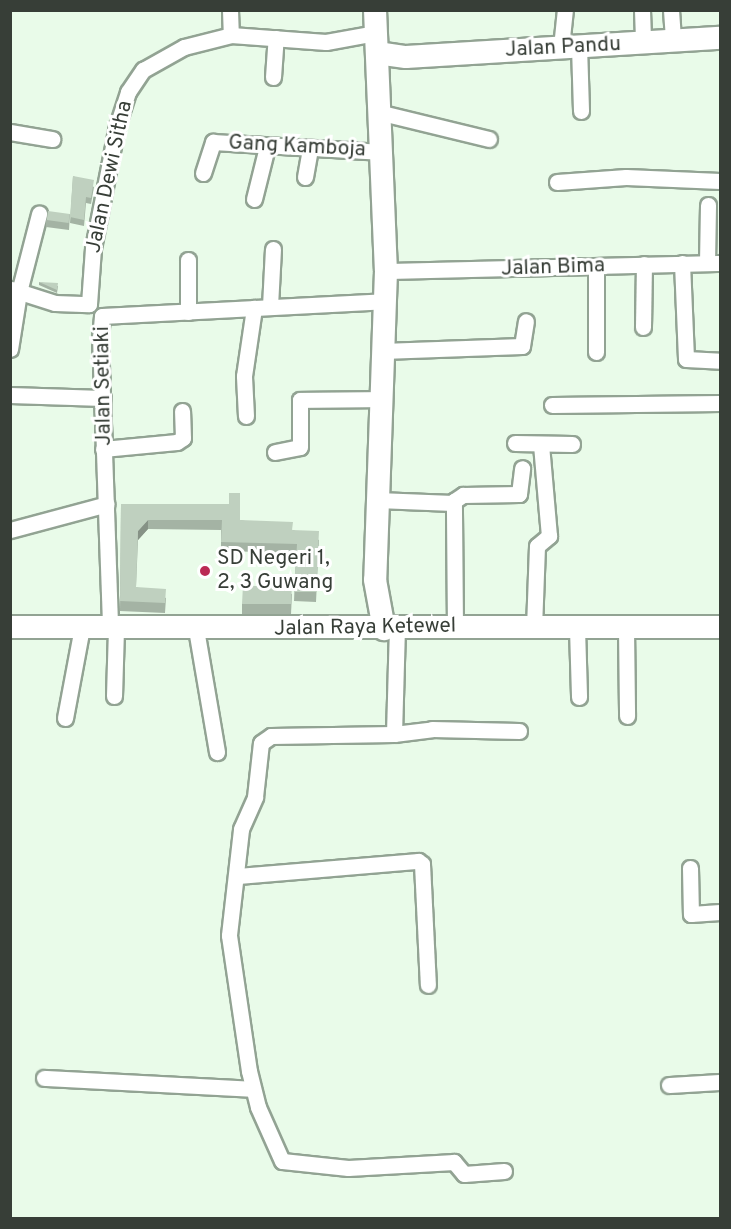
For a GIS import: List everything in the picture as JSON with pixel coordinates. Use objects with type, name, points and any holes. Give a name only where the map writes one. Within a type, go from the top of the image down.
[{"type":"street","points":[[230,10],[231,35]]},
{"type":"street","points":[[375,10],[382,113],[386,271],[375,580],[394,734]]},
{"type":"street","points":[[565,10],[581,111]]},
{"type":"street","points":[[642,10],[643,44]]},
{"type":"street","points":[[671,10],[672,42]]},
{"type":"street","name":"Jalan Dewi Sitha","points":[[89,304],[102,195],[128,92],[143,70],[166,55],[231,35],[326,42],[377,53]]},
{"type":"street","points":[[273,77],[276,38]]},
{"type":"street","name":"Jalan Pandu","points":[[377,53],[406,57],[720,38]]},
{"type":"street","points":[[382,113],[489,139]]},
{"type":"street","points":[[10,132],[52,139]]},
{"type":"street","name":"Gang Kamboja","points":[[203,172],[212,143],[383,152]]},
{"type":"street","points":[[254,199],[267,147]]},
{"type":"street","points":[[305,177],[310,148]]},
{"type":"street","points":[[557,182],[636,177],[720,181]]},
{"type":"street","points":[[708,205],[714,263]]},
{"type":"street","points":[[10,349],[15,291],[39,214]]},
{"type":"street","points":[[270,306],[273,249]]},
{"type":"street","points":[[188,312],[189,260]]},
{"type":"street","points":[[682,263],[686,359],[720,361]]},
{"type":"street","name":"Jalan Bima","points":[[386,271],[714,263]]},
{"type":"street","points":[[643,327],[644,264]]},
{"type":"street","points":[[596,266],[596,352]]},
{"type":"street","points":[[15,291],[55,303],[89,304],[102,316]]},
{"type":"street","name":"Jalan Setiaki","points":[[114,696],[104,449],[102,316],[384,300]]},
{"type":"street","points":[[246,416],[244,376],[254,308]]},
{"type":"street","points":[[382,351],[522,346],[526,321]]},
{"type":"street","points":[[10,395],[103,398]]},
{"type":"street","points":[[275,452],[300,447],[300,400],[381,399]]},
{"type":"street","points":[[552,405],[720,403]]},
{"type":"street","points":[[104,449],[177,442],[183,438],[182,411]]},
{"type":"street","points":[[515,443],[572,444]]},
{"type":"street","points":[[534,627],[537,546],[549,536],[541,444]]},
{"type":"street","points":[[378,500],[453,503],[463,495],[519,494],[522,468]]},
{"type":"street","points":[[453,503],[455,627]]},
{"type":"street","points":[[10,530],[107,504]]},
{"type":"street","name":"Jalan Raya Ketewel","points":[[10,627],[113,629],[720,627]]},
{"type":"street","points":[[65,718],[82,627]]},
{"type":"street","points":[[577,628],[579,697]]},
{"type":"street","points":[[626,628],[627,716]]},
{"type":"street","points":[[196,629],[216,752]]},
{"type":"street","points":[[504,1171],[464,1174],[454,1162],[348,1168],[287,1164],[278,1154],[253,1089],[230,946],[241,829],[255,797],[261,743],[271,736],[394,734],[432,729],[519,731]]},
{"type":"street","points":[[238,876],[418,861],[422,864],[428,985]]},
{"type":"street","points":[[690,868],[691,914],[720,912]]},
{"type":"street","points":[[44,1078],[253,1089]]},
{"type":"street","points":[[669,1085],[720,1082]]},
{"type":"building","points":[[73,176],[94,180],[91,198],[86,197],[84,220],[70,217]]},
{"type":"building","points":[[48,211],[70,214],[69,223],[47,220]]},
{"type":"building","points":[[39,282],[58,283],[57,290]]},
{"type":"building","points":[[229,493],[240,493],[240,520],[293,522],[292,530],[319,531],[316,592],[294,592],[297,544],[221,542],[222,520],[148,520],[138,531],[136,587],[166,589],[165,603],[120,601],[121,504],[229,504]]},
{"type":"building","points":[[268,583],[292,584],[291,604],[242,604],[243,585],[268,587]]},
{"type":"place","name":"SD Negeri 1, 2, 3 Guwang","points":[[205,571]]}]
